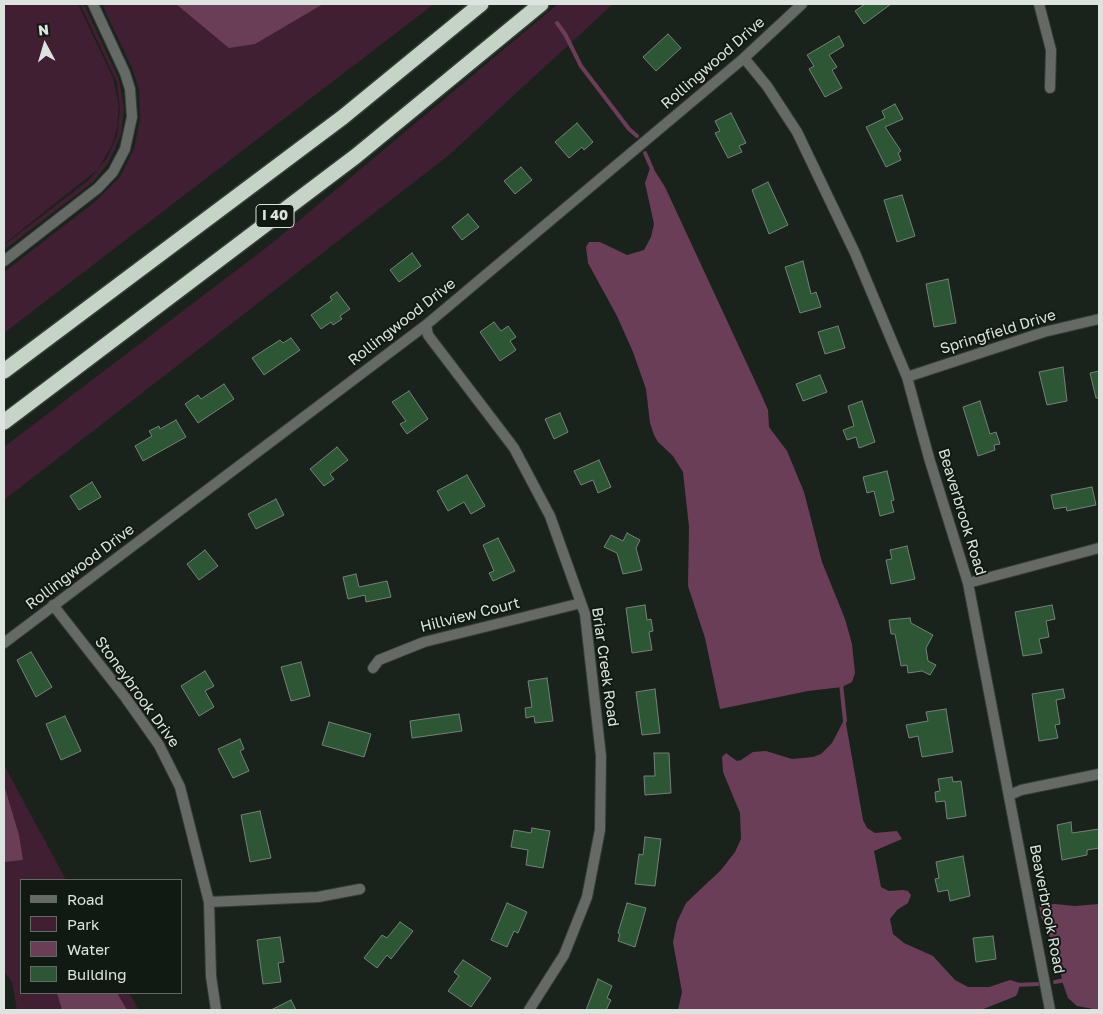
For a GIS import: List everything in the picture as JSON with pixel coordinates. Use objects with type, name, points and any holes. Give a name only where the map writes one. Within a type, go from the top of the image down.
[{"type":"highway","name":"I 40","points":[[4,371],[343,117],[481,4]]},
{"type":"highway","name":"I 40","points":[[4,422],[356,156],[541,4]]},
{"type":"street","points":[[4,261],[98,188],[113,172],[125,149],[132,117],[130,89],[125,73],[93,4]]},
{"type":"street","name":"Rollingwood Drive","points":[[4,643],[426,326],[744,58],[802,4]]},
{"type":"street","points":[[1039,4],[1051,50],[1050,88]]},
{"type":"street","name":"Beaverbrook Road","points":[[744,58],[767,86],[797,132],[855,253],[907,377],[929,458],[968,583],[1050,1010]]},
{"type":"street","name":"Springfield Drive","points":[[907,377],[1044,332],[1099,319]]},
{"type":"street","name":"Briar Creek Road","points":[[426,326],[428,335],[514,448],[550,516],[585,614],[601,756],[600,830],[584,905],[564,955],[529,1010]]},
{"type":"street","points":[[968,583],[1099,548]]},
{"type":"street","name":"Hillview Court","points":[[373,668],[379,660],[424,642],[581,603]]},
{"type":"street","name":"Stoneybrook Drive","points":[[53,605],[125,697],[172,768],[190,817],[208,902],[211,976],[216,1010]]},
{"type":"street","points":[[1010,795],[1021,790],[1099,774]]},
{"type":"street","points":[[208,902],[318,897],[360,888]]},
{"type":"green space","points":[[4,4],[78,4],[113,78],[119,107],[117,128],[112,145],[97,170],[4,244]]},
{"type":"green space","points":[[80,4],[84,4],[119,79],[124,108],[121,135],[109,162],[93,182],[4,250],[4,245],[89,180],[107,158],[117,136],[120,110],[117,83]]},
{"type":"green space","points":[[102,4],[434,4],[4,333],[4,272],[96,201],[120,177],[134,149],[140,120],[139,89],[132,68]]},
{"type":"green space","points":[[558,4],[613,4],[449,155],[4,500],[4,447],[271,244]]},
{"type":"green space","points":[[4,765],[65,879],[20,879],[20,994],[130,994],[139,1010],[17,1010],[12,982],[4,971]]},
{"type":"water","points":[[176,4],[323,4],[255,44],[229,48]]},
{"type":"water","points":[[651,165],[665,187],[761,394],[768,410],[769,427],[787,451],[804,492],[822,562],[845,619],[852,644],[855,673],[852,682],[842,687],[808,691],[720,709],[705,638],[688,586],[689,527],[683,472],[673,456],[658,442],[654,435],[650,423],[646,389],[633,352],[617,316],[588,263],[586,247],[589,242],[600,242],[627,255],[644,250],[651,237],[654,224],[645,183]]},
{"type":"water","points":[[845,718],[863,820],[867,828],[875,833],[897,831],[902,839],[874,851],[881,887],[889,891],[908,891],[911,895],[908,903],[897,910],[890,919],[893,934],[904,943],[933,956],[955,980],[968,987],[989,987],[1010,980],[1020,983],[1016,996],[981,1010],[678,1010],[682,992],[673,942],[677,922],[686,903],[721,870],[735,852],[741,839],[740,813],[723,772],[722,757],[726,753],[737,761],[753,752],[766,751],[792,759],[813,757],[821,754],[832,743]]},
{"type":"water","points":[[4,785],[19,835],[23,860],[4,862]]},
{"type":"water","points":[[1099,904],[1099,1010],[1077,1006],[1068,998],[1062,981],[1059,957],[1041,917],[1039,905],[1075,906]]},
{"type":"water","points":[[57,994],[118,994],[127,1010],[62,1010]]},
{"type":"building","points":[[865,4],[891,4],[864,24],[855,11]]},
{"type":"building","points":[[668,34],[681,48],[656,71],[643,57]]},
{"type":"building","points":[[839,36],[844,46],[829,55],[837,67],[832,70],[842,88],[825,97],[809,69],[814,66],[807,55]]},
{"type":"building","points":[[895,104],[903,119],[885,127],[901,151],[898,153],[901,160],[886,167],[866,127],[885,118],[882,111]]},
{"type":"building","points":[[731,113],[746,143],[739,146],[742,152],[728,158],[715,133],[720,131],[715,121]]},
{"type":"building","points":[[577,123],[593,142],[584,150],[582,147],[569,158],[555,142]]},
{"type":"building","points":[[521,167],[532,180],[515,194],[504,181]]},
{"type":"building","points":[[768,182],[788,225],[769,234],[752,190]]},
{"type":"building","points":[[902,195],[915,236],[897,242],[884,200]]},
{"type":"building","points":[[468,214],[479,227],[462,240],[452,227]]},
{"type":"building","points":[[412,253],[421,266],[399,282],[390,270]]},
{"type":"building","points":[[803,261],[811,294],[816,292],[821,307],[800,313],[785,267]]},
{"type":"building","points":[[948,279],[956,323],[934,327],[926,284]]},
{"type":"building","points":[[337,292],[350,309],[340,316],[342,319],[333,325],[331,322],[321,329],[311,315],[332,300],[330,297]]},
{"type":"building","points":[[494,322],[501,331],[508,326],[516,337],[510,341],[516,350],[500,361],[480,332]]},
{"type":"building","points":[[838,326],[845,348],[825,354],[818,332]]},
{"type":"building","points":[[291,338],[300,350],[264,375],[252,358],[280,340],[283,343]]},
{"type":"building","points":[[1063,367],[1067,401],[1047,405],[1039,372]]},
{"type":"building","points":[[1099,371],[1099,398],[1096,398],[1090,373]]},
{"type":"building","points":[[820,375],[827,392],[803,401],[796,384]]},
{"type":"building","points":[[224,384],[234,399],[198,423],[185,404],[198,395],[201,399]]},
{"type":"building","points":[[409,391],[428,419],[407,434],[400,424],[406,421],[392,402]]},
{"type":"building","points":[[862,401],[875,442],[859,448],[856,437],[847,440],[843,430],[854,426],[848,406]]},
{"type":"building","points":[[980,401],[990,434],[996,432],[1000,444],[994,445],[995,450],[978,456],[963,407]]},
{"type":"building","points":[[560,413],[568,432],[554,439],[545,419]]},
{"type":"building","points":[[176,420],[186,437],[143,461],[135,446],[152,436],[149,431],[159,426],[160,429]]},
{"type":"building","points":[[337,447],[348,460],[330,474],[334,479],[324,486],[310,469]]},
{"type":"building","points":[[599,460],[611,487],[598,493],[593,480],[581,485],[574,471]]},
{"type":"building","points":[[887,471],[894,500],[891,501],[894,512],[880,516],[874,491],[867,493],[863,477]]},
{"type":"building","points":[[467,475],[485,506],[471,514],[464,502],[448,511],[437,491]]},
{"type":"building","points":[[92,482],[101,497],[79,510],[70,496]]},
{"type":"building","points":[[1092,487],[1096,505],[1067,511],[1066,507],[1054,509],[1051,495]]},
{"type":"building","points":[[276,499],[284,515],[256,529],[248,514]]},
{"type":"building","points":[[627,533],[640,540],[636,548],[642,570],[623,574],[617,553],[604,547],[611,535],[623,541]]},
{"type":"building","points":[[498,538],[515,571],[493,581],[489,573],[494,571],[483,545]]},
{"type":"building","points":[[907,546],[915,579],[891,584],[886,560],[892,559],[890,550]]},
{"type":"building","points":[[205,550],[218,566],[199,580],[187,564]]},
{"type":"building","points":[[356,574],[359,587],[387,581],[391,597],[366,602],[365,595],[348,599],[343,577]]},
{"type":"building","points":[[645,605],[647,620],[651,619],[653,631],[649,632],[652,650],[632,653],[626,608]]},
{"type":"building","points":[[1052,605],[1055,619],[1046,621],[1049,637],[1039,639],[1042,653],[1023,656],[1015,612]]},
{"type":"building","points":[[910,618],[911,623],[933,635],[926,648],[928,661],[936,665],[930,675],[922,671],[908,673],[907,665],[901,666],[895,634],[891,634],[889,620]]},
{"type":"building","points":[[31,652],[52,687],[36,697],[17,660]]},
{"type":"building","points":[[301,662],[310,696],[291,701],[281,667]]},
{"type":"building","points":[[205,671],[214,686],[205,691],[214,707],[199,716],[181,686]]},
{"type":"building","points":[[547,678],[553,721],[535,723],[534,716],[526,718],[525,708],[532,707],[528,681]]},
{"type":"building","points":[[655,689],[660,733],[642,735],[636,692]]},
{"type":"building","points":[[1063,689],[1065,698],[1056,700],[1060,724],[1055,725],[1058,738],[1039,741],[1032,694]]},
{"type":"building","points":[[946,709],[953,752],[922,757],[918,736],[909,738],[906,725],[928,721],[926,712]]},
{"type":"building","points":[[459,714],[462,731],[412,738],[410,721]]},
{"type":"building","points":[[65,716],[81,751],[61,760],[46,724]]},
{"type":"building","points":[[329,722],[371,734],[364,757],[322,745]]},
{"type":"building","points":[[240,739],[244,749],[240,751],[249,771],[233,778],[218,749]]},
{"type":"building","points":[[654,753],[669,753],[671,793],[645,795],[644,776],[655,776]]},
{"type":"building","points":[[952,777],[953,782],[961,781],[966,816],[947,819],[945,801],[936,802],[935,792],[940,791],[938,779]]},
{"type":"building","points":[[260,811],[271,858],[250,862],[241,815]]},
{"type":"building","points":[[1071,822],[1072,833],[1099,829],[1099,848],[1087,850],[1087,855],[1062,860],[1057,825]]},
{"type":"building","points":[[532,828],[550,831],[543,868],[526,865],[528,850],[511,847],[514,830],[531,833]]},
{"type":"building","points":[[645,837],[661,839],[655,886],[635,884],[639,854],[643,855]]},
{"type":"building","points":[[963,856],[970,896],[950,901],[948,890],[938,892],[935,879],[939,878],[936,862]]},
{"type":"building","points":[[507,903],[527,912],[518,933],[514,931],[507,947],[491,940]]},
{"type":"building","points":[[627,903],[646,908],[635,947],[618,941],[620,934],[618,933]]},
{"type":"building","points":[[400,922],[413,931],[391,959],[387,955],[377,968],[364,958],[382,935],[387,938]]},
{"type":"building","points":[[993,936],[996,959],[976,962],[973,938]]},
{"type":"building","points":[[280,937],[284,962],[278,963],[281,982],[263,984],[257,940]]},
{"type":"building","points":[[463,960],[491,978],[471,1007],[448,991],[459,976],[454,972]]},
{"type":"building","points":[[598,979],[612,986],[607,998],[611,1000],[606,1010],[586,1010]]},
{"type":"building","points":[[291,1000],[296,1010],[271,1010]]},
{"type":"waterway","points":[[557,23],[565,34],[581,66],[629,129],[637,136]]},
{"type":"waterway","points":[[645,153],[652,169]]},
{"type":"waterway","points":[[841,683],[845,721]]},
{"type":"waterway","points":[[1055,982],[1066,980]]},
{"type":"waterway","points":[[1016,985],[1038,984]]}]
